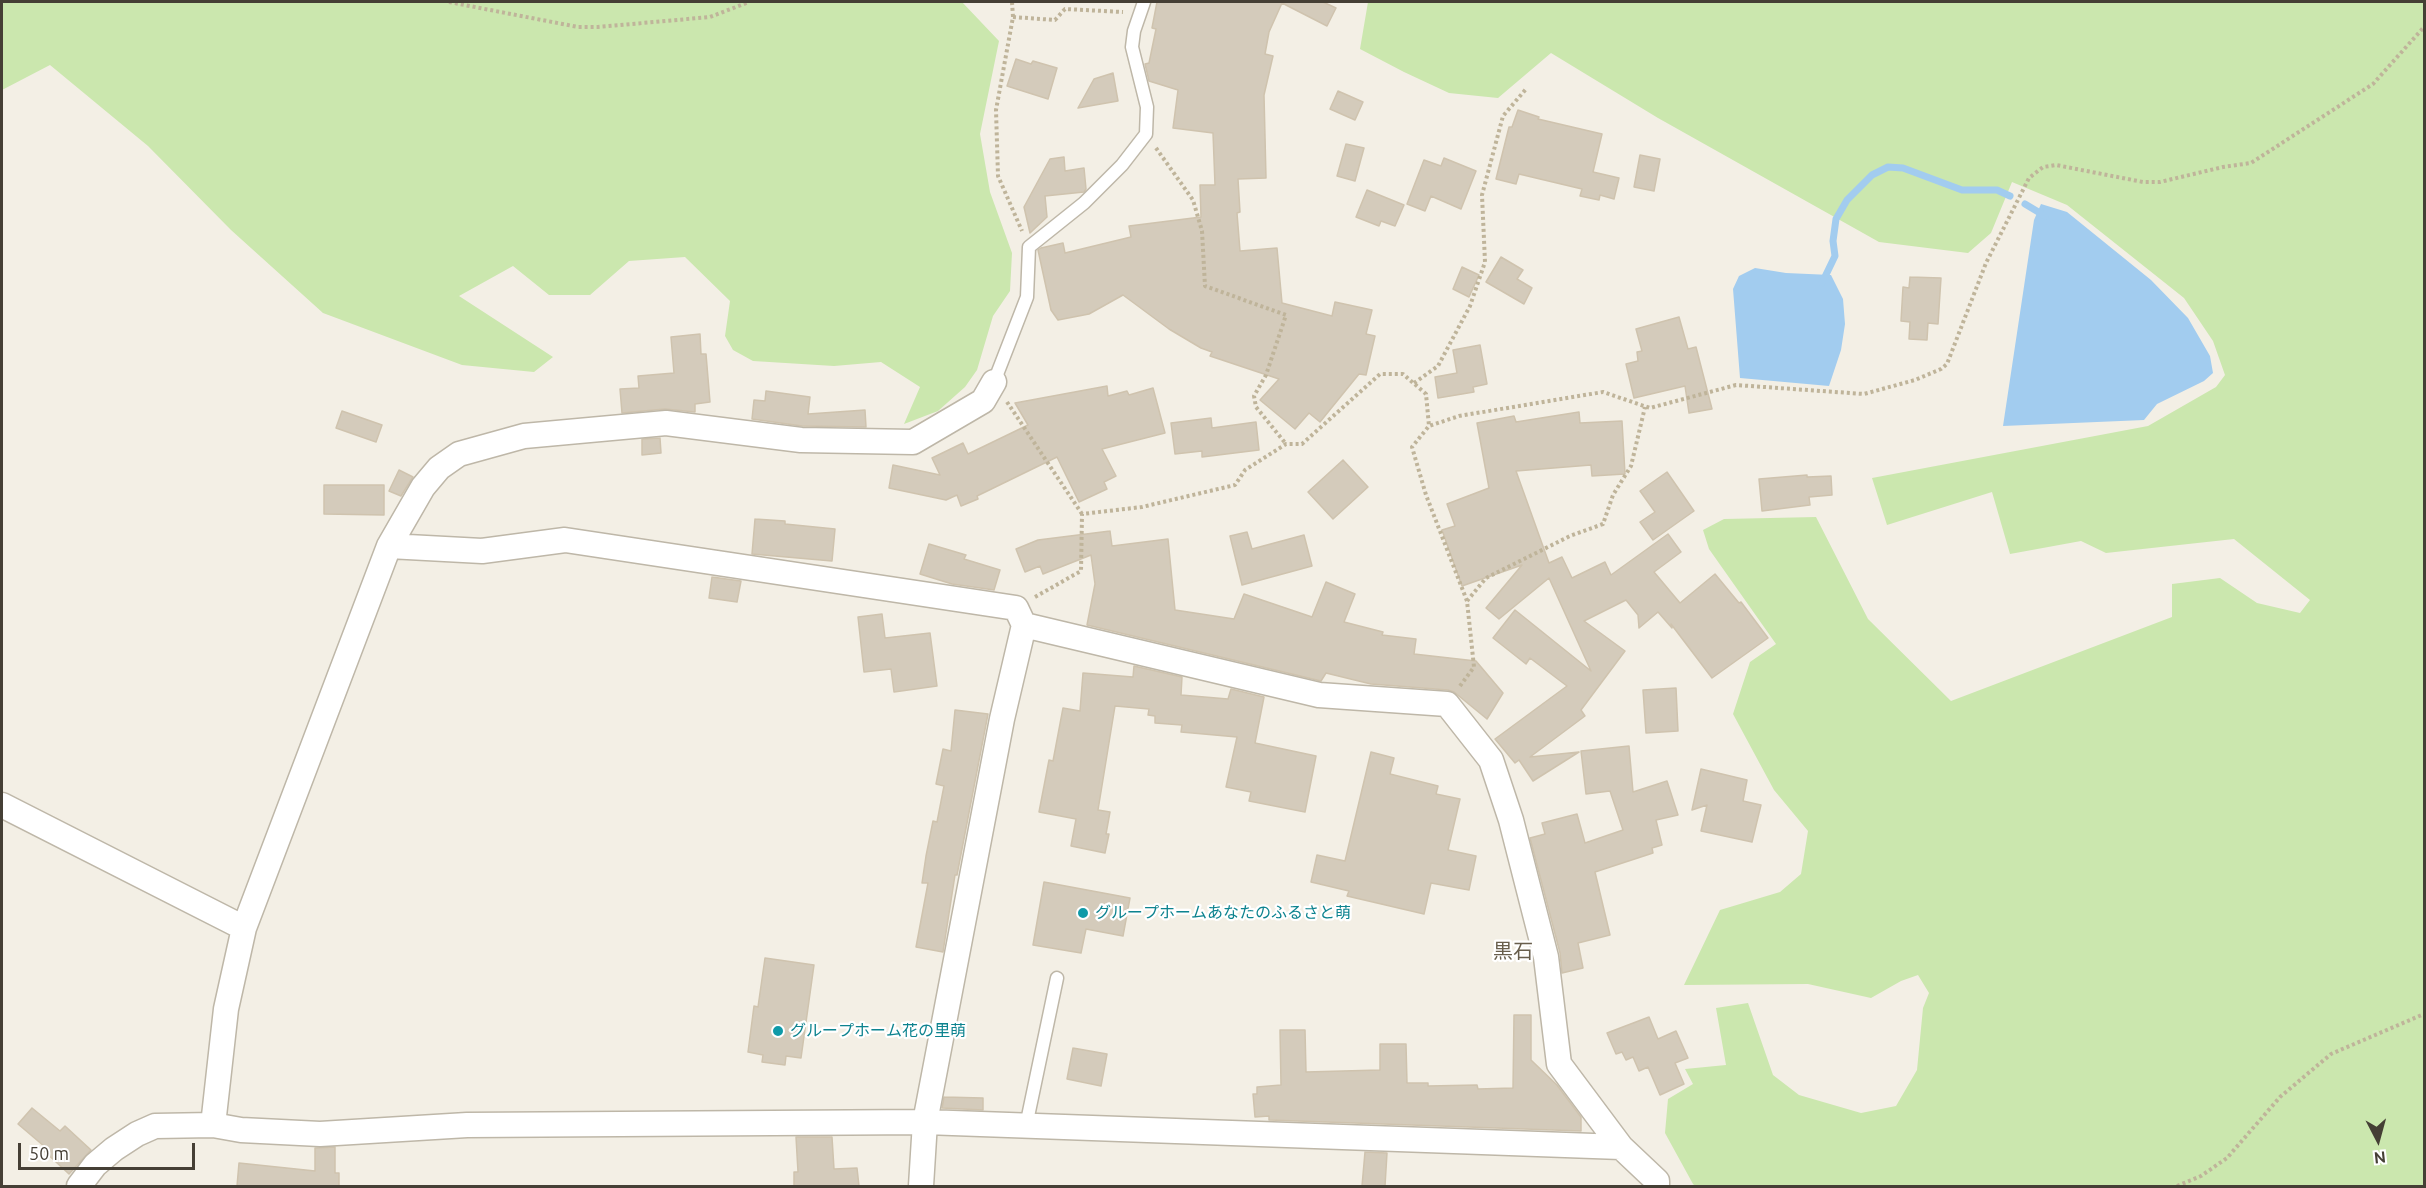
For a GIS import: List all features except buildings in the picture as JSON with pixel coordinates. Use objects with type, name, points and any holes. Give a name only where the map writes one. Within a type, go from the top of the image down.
[{"type":"street","points":[[213,1125],[226,1009],[244,928],[389,546],[423,487],[439,468],[459,454],[524,436],[666,423],[801,440],[913,442],[984,401],[994,382]]},
{"type":"street","points":[[389,546],[482,550],[565,540],[1020,616],[1319,695],[1447,704],[1491,760],[1511,820],[1546,957],[1558,1064],[1621,1148],[1657,1181],[1657,1186]]},
{"type":"street","points":[[921,1186],[925,1122],[1020,616]]},
{"type":"street","points":[[2,805],[244,928]]},
{"type":"street","points":[[79,1186],[95,1166],[136,1134],[155,1126],[213,1125],[242,1130],[320,1134],[467,1125],[925,1122],[1621,1148]]},
{"type":"lane","points":[[994,382],[1027,297],[1029,247],[1084,203],[1122,165],[1146,134],[1147,107],[1132,47],[1144,2]]},
{"type":"lane","points":[[1026,1126],[1058,978]]},
{"type":"path","points":[[449,2],[578,27],[598,27],[710,17],[748,2]]},
{"type":"path","points":[[1012,2],[1012,17],[996,110],[998,176],[1029,247]]},
{"type":"path","points":[[1012,17],[1055,20],[1065,9],[1110,10],[1139,14]]},
{"type":"path","points":[[1447,704],[1474,667],[1467,601],[1426,495],[1412,447],[1429,426],[1459,416],[1603,392],[1650,408],[1736,385],[1864,394],[1914,380],[1941,369],[1947,364],[1986,263],[2029,178],[2043,167],[2056,165],[2143,182],[2160,182],[2223,167],[2251,163],[2373,84],[2424,27]]},
{"type":"path","points":[[1414,383],[1438,366],[1470,306],[1485,262],[1482,195],[1503,116],[1526,89]]},
{"type":"path","points":[[1146,134],[1193,200],[1203,231],[1205,286],[1286,315],[1266,375],[1254,396],[1256,407],[1286,444]]},
{"type":"path","points":[[1082,514],[1142,507],[1235,485],[1245,470],[1286,444],[1302,444],[1380,374],[1403,374],[1426,394],[1429,426]]},
{"type":"path","points":[[994,382],[1082,514],[1081,571],[1020,616]]},
{"type":"path","points":[[1467,601],[1486,578],[1570,536],[1603,524],[1613,495],[1631,466],[1645,407]]},
{"type":"path","points":[[2177,1186],[2201,1176],[2227,1158],[2280,1098],[2331,1054],[2424,1014]]},
{"type":"green space","points":[[2,2],[962,2],[999,41],[980,134],[990,192],[1012,253],[1010,291],[993,316],[977,370],[965,387],[938,411],[904,424],[920,387],[881,362],[834,366],[753,361],[733,350],[725,336],[730,301],[685,257],[629,261],[590,295],[549,295],[513,266],[459,296],[553,357],[534,372],[462,365],[323,313],[231,230],[148,146],[50,65],[2,90]]},
{"type":"green space","points":[[1368,2],[2424,2],[2424,1186],[1695,1186],[1693,1184],[1665,1133],[1668,1099],[1693,1084],[1685,1069],[1726,1065],[1716,1008],[1748,1003],[1773,1075],[1799,1095],[1861,1113],[1896,1106],[1917,1070],[1923,1008],[1929,993],[1918,975],[1901,981],[1871,998],[1808,984],[1684,985],[1720,910],[1780,892],[1801,874],[1808,831],[1774,790],[1733,714],[1750,662],[1776,644],[1709,549],[1703,530],[1724,519],[1816,517],[1868,619],[1951,701],[2172,617],[2172,584],[2220,578],[2257,603],[2300,613],[2310,600],[2234,539],[2106,553],[2081,541],[2010,554],[1992,492],[1887,525],[1872,478],[2148,426],[2216,387],[2225,375],[2213,341],[2184,298],[2067,205],[2012,182],[1991,233],[1968,253],[1879,242],[1658,118],[1551,53],[1498,98],[1449,93],[1404,72],[1360,49]]},
{"type":"water","points":[[2041,204],[2067,212],[2151,280],[2188,318],[2210,356],[2213,373],[2204,381],[2157,404],[2144,420],[2003,426],[2034,220]]},
{"type":"water","points":[[1755,268],[1786,273],[1831,275],[1843,299],[1845,324],[1841,350],[1829,386],[1740,378],[1733,289],[1739,276]]},
{"type":"waterway","points":[[1822,283],[1835,256],[1833,241],[1836,219],[1847,200],[1872,175],[1888,167],[1903,168],[1962,190],[1997,190],[2010,196]]},
{"type":"waterway","points":[[2025,204],[2045,216]]},
{"type":"place","name":"グループホームあなたのふるさと萌","points":[[1083,913]]},
{"type":"place","name":"グループホーム花の里萌","points":[[778,1031]]},
{"type":"district","name":"黒石","points":[[1513,951]]}]
